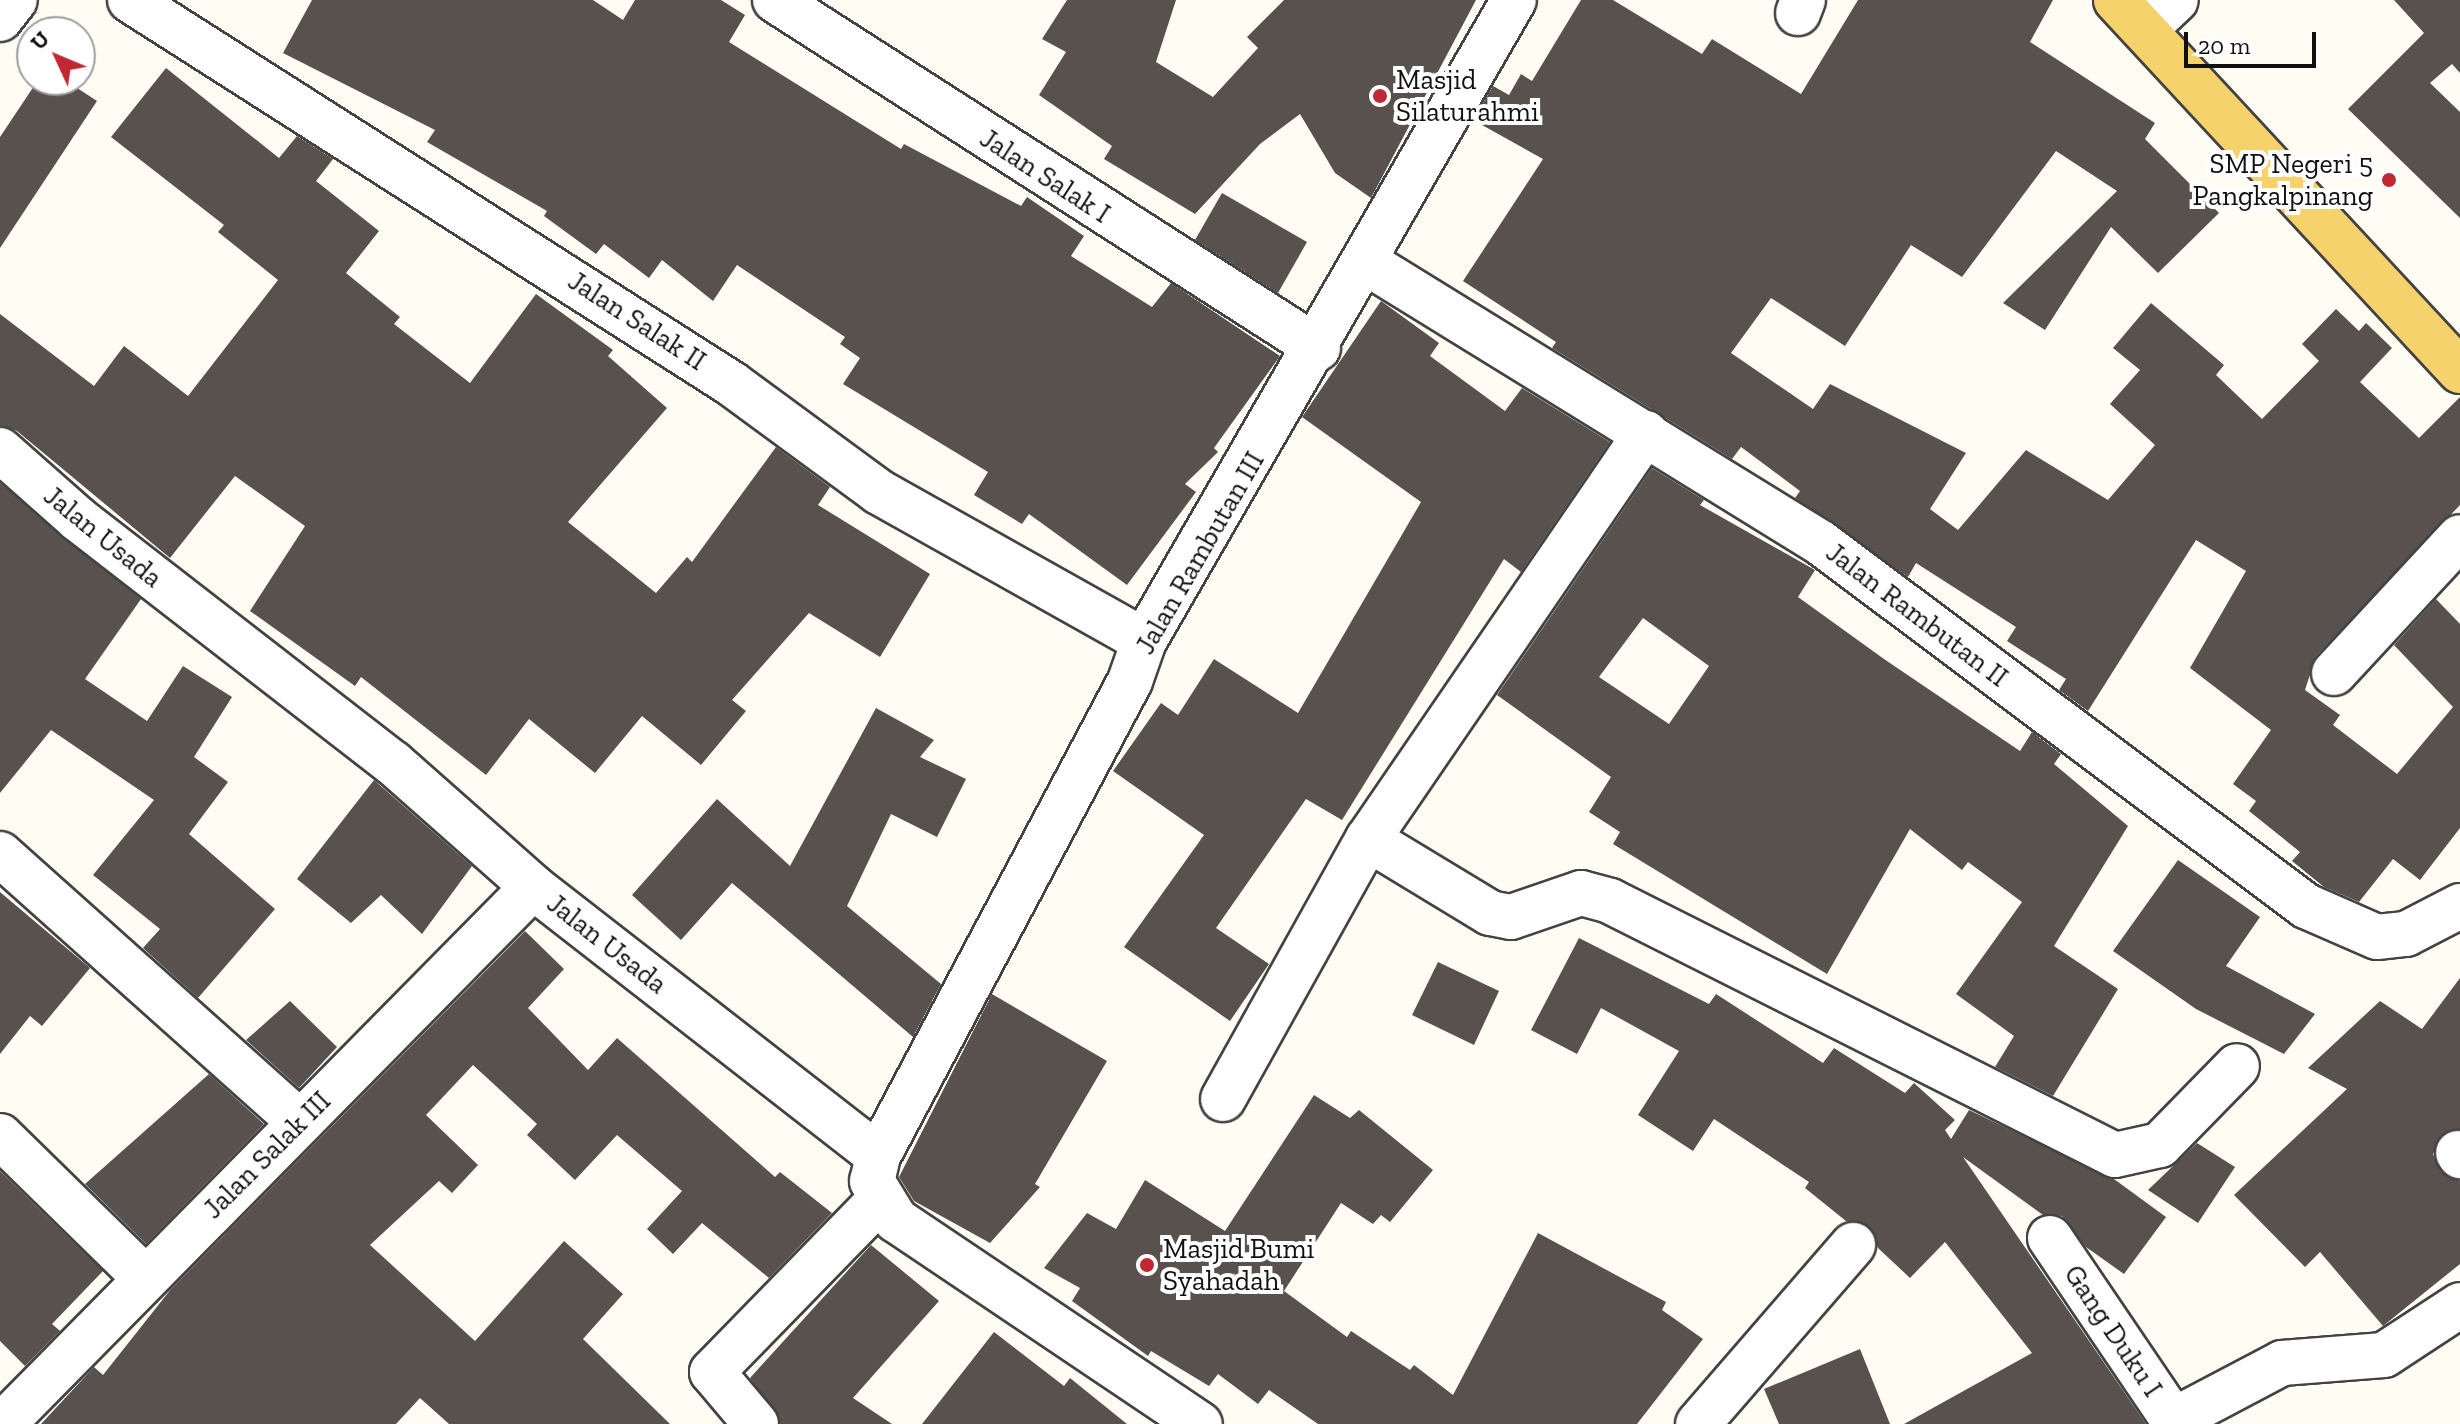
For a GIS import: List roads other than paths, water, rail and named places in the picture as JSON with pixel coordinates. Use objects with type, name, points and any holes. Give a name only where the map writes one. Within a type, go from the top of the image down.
[{"type":"main road","points":[[2130,14],[2460,371]]},
{"type":"street","points":[[0,19],[15,0]]},
{"type":"street","name":"Jalan Salak II","points":[[130,0],[694,358],[879,492],[1144,641]]},
{"type":"street","name":"Jalan Salak I","points":[[775,0],[1318,348]]},
{"type":"street","name":"Jalan Rambutan III","points":[[878,1156],[1130,681],[1144,641],[1318,348],[1514,0]]},
{"type":"street","points":[[2130,14],[2176,0]]},
{"type":"street","name":"Jalan Rambutan II","points":[[1367,263],[1821,543],[2306,906],[2377,937],[2406,934],[2460,906]]},
{"type":"street","points":[[1223,1099],[1368,839],[1646,433]]},
{"type":"street","name":"Jalan Usada","points":[[0,450],[78,519],[393,763],[533,887],[878,1156]]},
{"type":"street","points":[[2334,673],[2460,537]]},
{"type":"street","points":[[1368,839],[1490,913],[1511,917],[1581,893],[1610,901],[2115,1155],[2160,1145],[2237,1066]]},
{"type":"street","points":[[0,854],[300,1122]]},
{"type":"street","name":"Jalan Salak III","points":[[3,1422],[533,887]]},
{"type":"street","points":[[0,1136],[145,1278]]},
{"type":"street","points":[[878,1156],[872,1181],[879,1201],[907,1229],[1200,1424]]},
{"type":"street","points":[[756,1424],[712,1372],[879,1201]]},
{"type":"street","name":"Gang Duku I","points":[[2050,1238],[2175,1422]]},
{"type":"street","points":[[1698,1424],[1853,1245]]},
{"type":"street","points":[[2175,1422],[2282,1363],[2384,1355],[2460,1305]]},
{"type":"place","name":"Masjid Silaturahmi","points":[[1380,96]]},
{"type":"place","name":"SMP Negeri 5 Pangkalpinang","points":[[2389,180]]},
{"type":"place","name":"Masjid Bumi Syahadah","points":[[1147,1265]]}]
